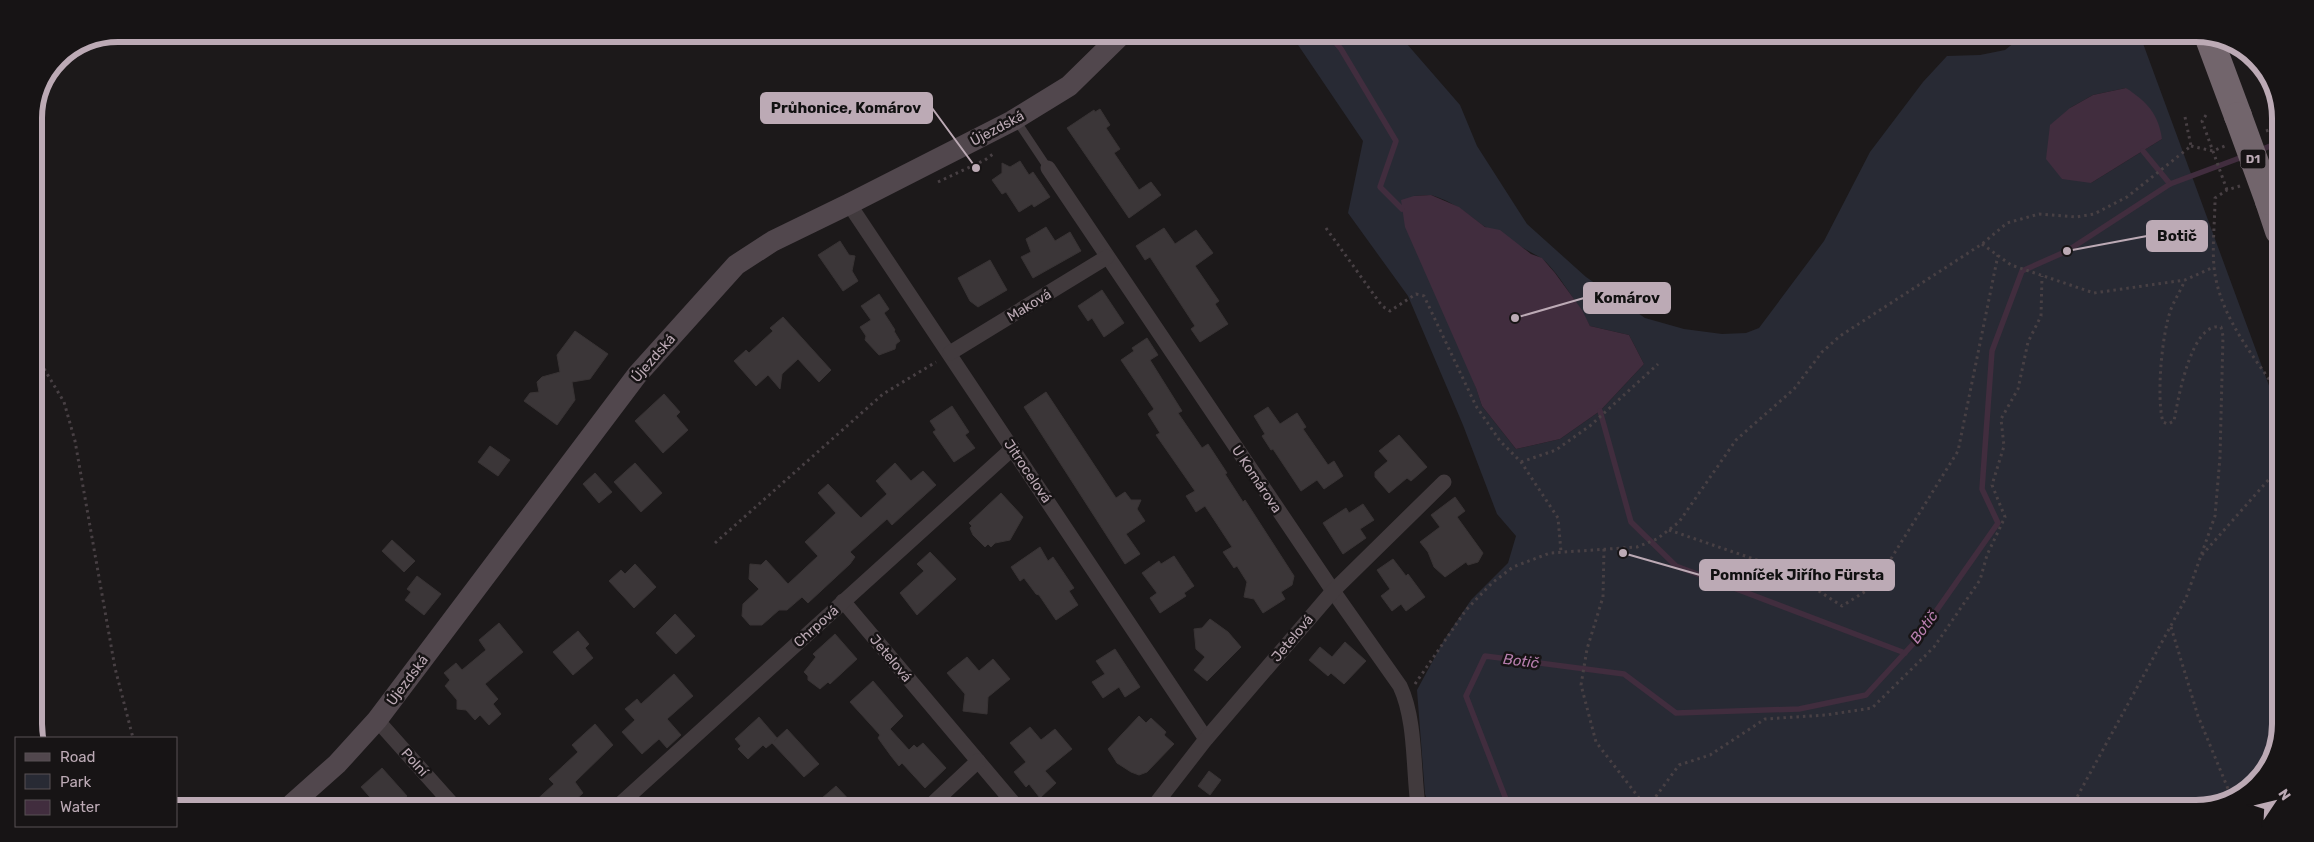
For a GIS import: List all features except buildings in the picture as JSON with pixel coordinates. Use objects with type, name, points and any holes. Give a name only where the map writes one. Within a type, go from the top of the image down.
[{"type":"highway","name":"D1","points":[[2211,44],[2271,207]]},
{"type":"street","name":"Újezdská","points":[[298,799],[337,764],[377,720],[637,376],[736,265],[772,240],[1019,125],[1069,86],[1114,42]]},
{"type":"street","name":"U Komárova","points":[[1048,168],[1332,591],[1400,686],[1406,698],[1410,721],[1417,799]]},
{"type":"street","name":"Jitrocelová","points":[[849,204],[1206,740]]},
{"type":"street","name":"Maková","points":[[950,353],[1107,257]]},
{"type":"street","name":"Chrpová","points":[[626,799],[1013,448]]},
{"type":"street","name":"Jetelová","points":[[1160,799],[1206,740],[1332,591],[1444,482]]},
{"type":"street","name":"Jetelová","points":[[843,601],[1010,799]]},
{"type":"street","name":"Polní","points":[[377,720],[448,799]]},
{"type":"street","points":[[937,799],[978,761]]},
{"type":"lane","points":[[1019,125],[1048,168]]},
{"type":"path","points":[[2206,115],[2202,121],[2226,188]]},
{"type":"path","points":[[2185,117],[2190,146]]},
{"type":"path","points":[[937,182],[985,160],[1019,125]]},
{"type":"path","points":[[2190,146],[2214,153]]},
{"type":"path","points":[[1406,698],[1466,610],[1492,583],[1513,567],[1550,553],[1637,546],[1657,539],[1679,522],[1736,440],[1794,389],[1822,352],[1840,336],[1982,244],[2007,223],[2040,214],[2076,217],[2094,214],[2127,197],[2190,146]]},
{"type":"path","points":[[2245,184],[2226,188],[2215,198],[2214,267],[2220,298],[2236,330],[2271,382]]},
{"type":"path","points":[[1326,228],[1382,306],[1390,311],[1416,294],[1424,296],[1476,406],[1500,441],[1521,462],[1558,518],[1561,552]]},
{"type":"path","points":[[1982,244],[2011,265],[2094,293],[2185,280],[2214,267]]},
{"type":"path","points":[[1668,530],[1786,570],[1842,606],[1874,586],[1958,451],[1998,256]]},
{"type":"path","points":[[1653,799],[1678,765],[1710,755],[1765,718],[1826,715],[1872,708],[1934,647],[1980,580],[1987,555],[2005,517],[1992,485],[2004,446],[2001,419],[2018,389],[2028,342],[2041,316],[2042,276]]},
{"type":"path","points":[[2076,799],[2186,598],[2214,516],[2220,457],[2223,336],[2221,328],[2214,326],[2208,329],[2192,352],[2181,382],[2174,421],[2168,424],[2163,422],[2160,413],[2161,374],[2171,310],[2185,280]]},
{"type":"path","points":[[715,543],[883,394],[950,353]]},
{"type":"path","points":[[1521,462],[1556,450],[1591,425],[1658,364]]},
{"type":"path","points":[[42,366],[64,402],[75,441],[115,668],[133,737]]},
{"type":"path","points":[[2200,558],[2272,476]]},
{"type":"path","points":[[1604,549],[1604,597],[1585,662],[1581,685],[1596,742],[1641,799]]},
{"type":"path","points":[[2171,626],[2198,716],[2229,792]]},
{"type":"green space","points":[[1296,42],[1405,42],[1460,105],[1477,146],[1527,224],[1586,277],[1645,318],[1684,329],[1722,334],[1746,333],[1759,328],[1824,241],[1870,152],[1923,82],[1947,56],[1980,55],[2005,50],[2015,42],[2142,42],[2271,392],[2272,724],[2264,757],[2256,770],[2238,787],[2229,792],[2206,799],[1427,799],[1417,690],[1444,640],[1471,600],[1508,563],[1516,536],[1497,514],[1463,425],[1408,296],[1348,213],[1363,141]],"holes":[[[2126,88],[2162,139],[2091,183],[2070,108],[2093,95]],[[1431,195],[1455,205],[1493,232],[1547,263],[1560,279],[1590,326],[1629,335],[1644,364],[1600,411],[1560,439],[1516,449],[1482,406],[1414,196]]]},
{"type":"water","points":[[2126,88],[2146,103],[2158,122],[2162,139],[2091,183],[2062,179],[2046,159],[2050,125],[2070,108],[2093,95]]},
{"type":"water","points":[[1431,195],[1459,207],[1485,227],[1500,230],[1531,254],[1542,258],[1582,310],[1590,326],[1629,335],[1644,364],[1600,411],[1560,439],[1516,449],[1482,406],[1476,388],[1405,227],[1401,200],[1414,196]]},
{"type":"waterway","points":[[1335,42],[1396,141],[1380,187],[1402,209]]},
{"type":"waterway","name":"Botič","points":[[2258,151],[2271,146]]},
{"type":"waterway","points":[[2143,151],[2170,184]]},
{"type":"waterway","name":"Botič","points":[[1506,799],[1466,696],[1485,656],[1624,674],[1676,713],[1799,709],[1866,695],[1913,644],[1998,523],[1982,489],[1992,351],[2022,271],[2067,251],[2170,184],[2245,156]]},
{"type":"waterway","points":[[1600,411],[1631,522],[1676,566],[1905,653]]},
{"type":"place","name":"Průhonice, Komárov","points":[[976,168]]},
{"type":"place","name":"Botič","points":[[2067,251]]},
{"type":"place","name":"Komárov","points":[[1515,318]]},
{"type":"place","name":"Pomníček Jiřího Fürsta","points":[[1623,553]]}]
